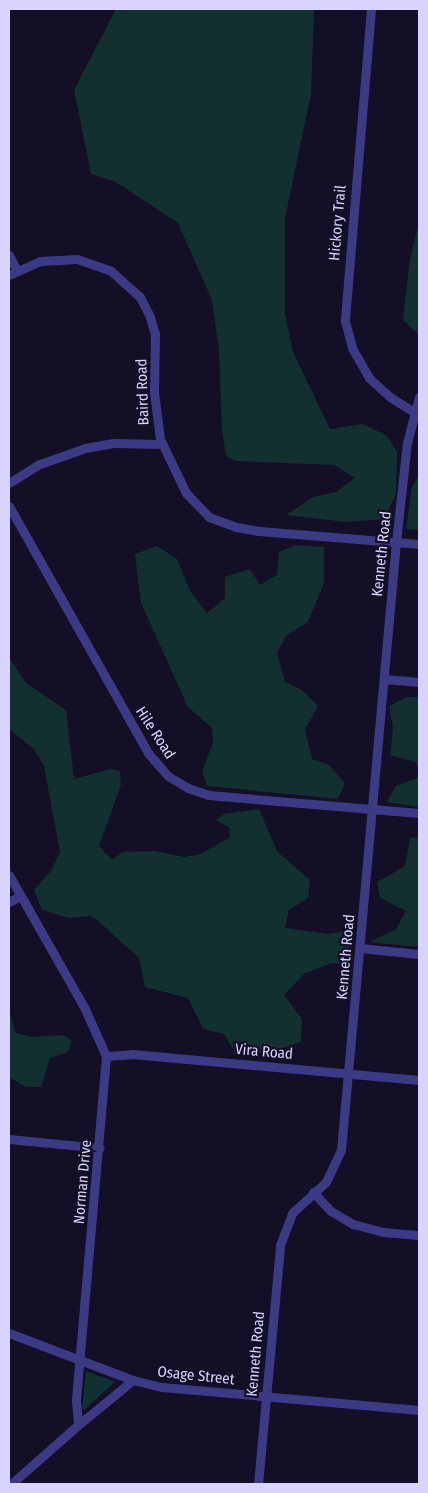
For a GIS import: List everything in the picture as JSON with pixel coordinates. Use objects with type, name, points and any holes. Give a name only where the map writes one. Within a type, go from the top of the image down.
[{"type":"street","name":"Hickory Trail","points":[[370,9],[345,321],[352,348],[369,378],[390,397],[414,412]]},
{"type":"street","points":[[9,255],[13,273]]},
{"type":"street","name":"Baird Road","points":[[13,273],[40,261],[77,259],[111,270],[140,297],[150,317],[155,334],[154,392],[162,444],[186,493],[209,517],[221,523],[259,531],[419,544]]},
{"type":"street","name":"Kenneth Road","points":[[258,1484],[280,1245],[292,1213],[332,1173],[342,1150],[396,542],[414,412],[419,397]]},
{"type":"street","points":[[9,483],[40,464],[85,448],[114,443],[162,444]]},
{"type":"street","name":"Hile Road","points":[[9,506],[148,753],[168,776],[188,788],[208,795],[419,813]]},
{"type":"street","points":[[384,679],[419,682]]},
{"type":"street","name":"Norman Drive","points":[[9,876],[85,1009],[106,1056],[100,1148],[76,1400],[78,1425]]},
{"type":"street","points":[[9,902],[20,896]]},
{"type":"street","points":[[360,948],[419,954]]},
{"type":"street","name":"Vira Road","points":[[106,1056],[132,1054],[419,1080]]},
{"type":"street","points":[[9,1139],[100,1148]]},
{"type":"street","points":[[313,1192],[331,1211],[353,1224],[382,1232],[419,1235]]},
{"type":"street","name":"Osage Street","points":[[9,1333],[133,1380],[162,1387],[419,1410]]},
{"type":"street","points":[[11,1484],[133,1380]]},
{"type":"green space","points":[[116,9],[314,9],[311,94],[285,218],[285,314],[293,352],[330,429],[363,424],[387,436],[397,452],[396,494],[384,519],[345,522],[286,515],[313,497],[336,492],[355,478],[334,465],[236,461],[226,456],[222,430],[219,351],[212,300],[178,223],[116,182],[91,174],[74,90]]},
{"type":"green space","points":[[419,222],[419,335],[403,320],[410,259]]},
{"type":"green space","points":[[419,475],[419,530],[406,529],[412,487]]},
{"type":"green space","points":[[296,545],[324,547],[324,583],[308,622],[286,636],[277,652],[285,682],[302,690],[318,706],[305,730],[312,759],[329,765],[345,783],[338,799],[207,786],[202,771],[213,743],[212,728],[188,707],[141,603],[135,554],[157,546],[177,559],[190,591],[207,613],[225,598],[225,577],[250,569],[260,585],[277,575],[279,552]]},
{"type":"green space","points":[[9,657],[26,683],[66,710],[74,779],[110,769],[120,771],[121,785],[99,846],[112,860],[122,852],[154,851],[184,857],[201,854],[230,837],[229,827],[216,820],[224,814],[259,809],[277,851],[310,880],[308,898],[289,910],[285,928],[329,934],[349,930],[352,949],[348,965],[332,963],[304,974],[284,995],[302,1019],[301,1042],[268,1053],[236,1054],[224,1034],[203,1029],[188,998],[145,987],[139,958],[96,919],[90,916],[69,918],[42,910],[34,890],[51,871],[60,852],[44,766],[34,749],[9,729]]},
{"type":"green space","points":[[407,697],[419,697],[419,770],[415,762],[390,755],[393,728],[389,706]]},
{"type":"green space","points":[[419,777],[419,807],[387,802],[396,786]]},
{"type":"green space","points":[[419,837],[419,947],[369,942],[396,929],[406,911],[380,898],[377,882],[405,866],[410,838]]},
{"type":"green space","points":[[9,1012],[16,1033],[32,1037],[62,1035],[72,1040],[68,1052],[50,1058],[41,1087],[26,1087],[9,1077]]},
{"type":"green space","points":[[86,1371],[115,1382],[84,1410],[82,1409]]}]
